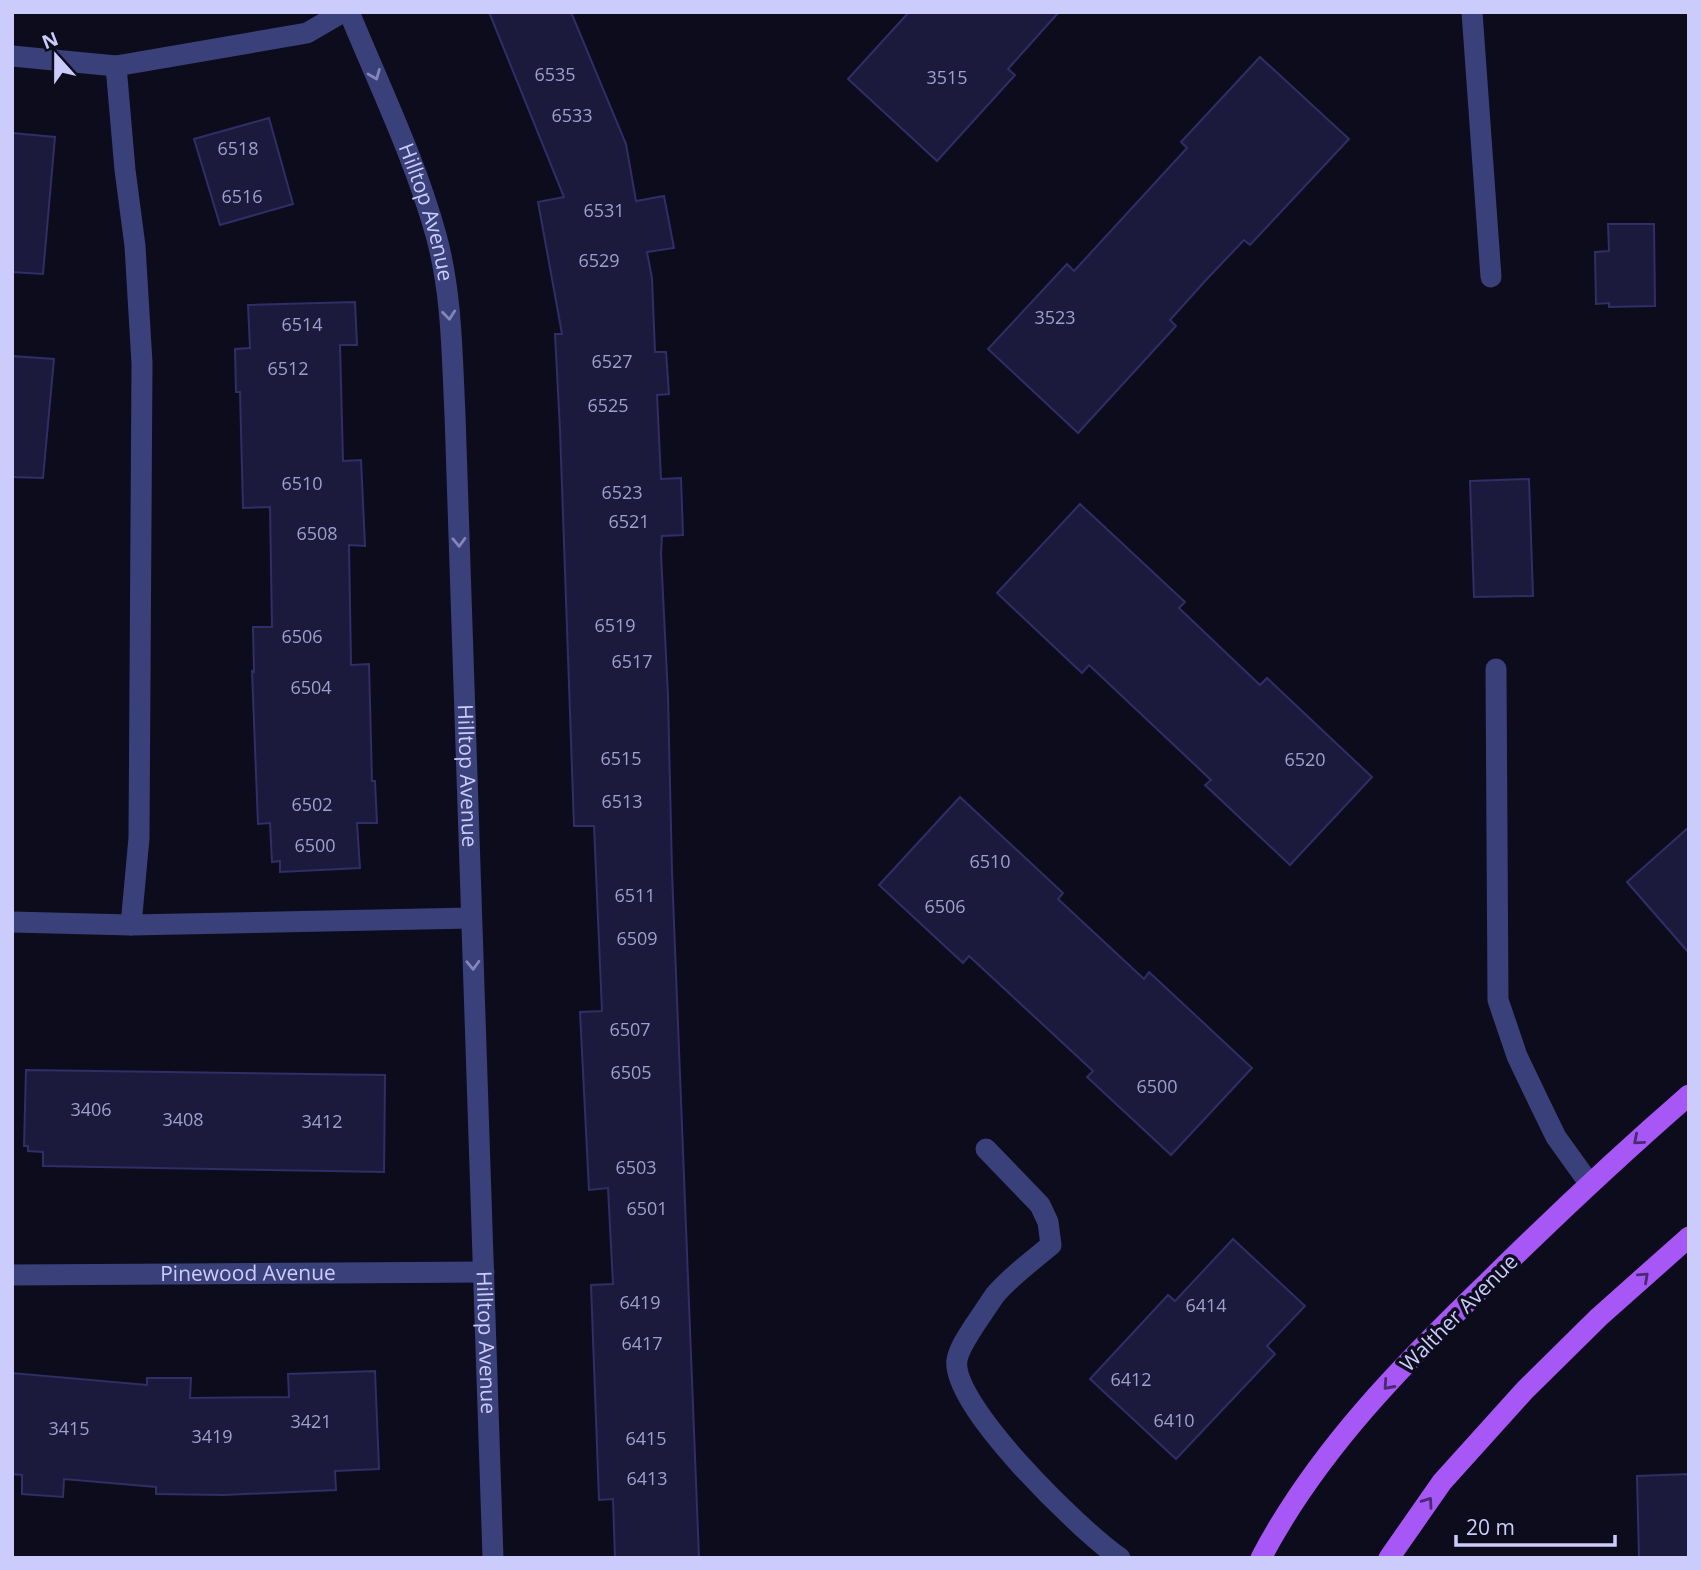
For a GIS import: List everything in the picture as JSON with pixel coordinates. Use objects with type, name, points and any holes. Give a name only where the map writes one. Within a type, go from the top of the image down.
[{"type":"main road","name":"Walther Avenue","points":[[1261,1558],[1281,1518],[1333,1447],[1429,1339],[1589,1183],[1689,1095]]},
{"type":"main road","points":[[1389,1558],[1442,1482],[1525,1390],[1599,1317],[1689,1237]]},
{"type":"street","points":[[12,56],[116,66],[307,33],[343,12]]},
{"type":"street","name":"Hilltop Avenue","points":[[349,12],[415,172],[437,237],[450,312],[493,1558]]},
{"type":"street","points":[[1472,12],[1492,276]]},
{"type":"street","points":[[116,66],[135,246],[142,363],[139,838],[131,925]]},
{"type":"street","points":[[1496,669],[1498,1000],[1517,1056],[1556,1137],[1589,1183]]},
{"type":"street","points":[[12,922],[131,925],[471,918]]},
{"type":"street","points":[[986,1149],[1040,1205],[1048,1222],[1051,1245],[996,1294],[967,1337],[957,1360],[959,1378],[983,1421],[1018,1462],[1074,1518],[1120,1558]]},
{"type":"street","name":"Pinewood Avenue","points":[[12,1276],[484,1272]]},
{"type":"building","points":[[489,12],[571,12],[626,144],[636,201],[664,196],[674,248],[647,252],[652,278],[655,352],[666,352],[669,394],[657,395],[661,479],[681,478],[683,535],[662,536],[661,554],[699,1558],[615,1558],[613,1499],[599,1500],[591,1285],[613,1284],[608,1188],[589,1190],[580,1012],[602,1011],[594,826],[574,826],[555,334],[562,334],[538,202],[564,197]]},
{"type":"building","points":[[909,12],[1059,12],[1008,69],[1015,75],[937,161],[848,79]]},
{"type":"building","points":[[1260,57],[1349,139],[1250,245],[1244,240],[1206,280],[1170,320],[1176,326],[1078,433],[988,349],[1067,264],[1074,271],[1187,148],[1181,142]]},
{"type":"building","points":[[269,118],[293,204],[220,225],[194,139]]},
{"type":"building","points":[[12,133],[55,137],[43,274],[12,272]]},
{"type":"building","points":[[1608,224],[1654,224],[1655,306],[1609,307],[1609,303],[1596,304],[1595,252],[1609,251]]},
{"type":"building","points":[[355,302],[357,345],[340,345],[343,461],[361,460],[365,546],[349,545],[351,665],[369,664],[372,781],[375,781],[377,823],[357,823],[360,868],[280,872],[280,861],[272,862],[270,823],[258,824],[252,671],[254,672],[253,627],[272,627],[270,507],[243,508],[240,392],[236,392],[235,349],[250,348],[248,305]]},
{"type":"building","points":[[12,356],[54,359],[43,478],[12,477]]},
{"type":"building","points":[[1529,479],[1533,596],[1474,597],[1470,481]]},
{"type":"building","points":[[1080,504],[1185,602],[1179,608],[1260,685],[1267,678],[1372,777],[1290,865],[1205,785],[1211,780],[1089,665],[1082,673],[997,593]]},
{"type":"building","points":[[960,797],[1063,893],[1058,899],[1144,979],[1149,972],[1252,1068],[1171,1155],[1087,1077],[1093,1071],[969,956],[963,963],[879,885]]},
{"type":"building","points":[[1689,827],[1689,953],[1627,882]]},
{"type":"building","points":[[26,1070],[385,1075],[384,1172],[43,1166],[43,1152],[28,1151],[28,1146],[24,1146]]},
{"type":"building","points":[[1233,1239],[1305,1306],[1267,1346],[1275,1354],[1176,1459],[1090,1379],[1168,1295],[1175,1301]]},
{"type":"building","points":[[375,1371],[379,1469],[335,1471],[336,1490],[224,1495],[156,1494],[156,1487],[64,1479],[63,1497],[22,1494],[22,1475],[12,1474],[12,1373],[147,1385],[147,1378],[191,1378],[190,1398],[289,1397],[288,1374]]},
{"type":"building","points":[[1689,1474],[1689,1558],[1639,1558],[1637,1476]]}]
